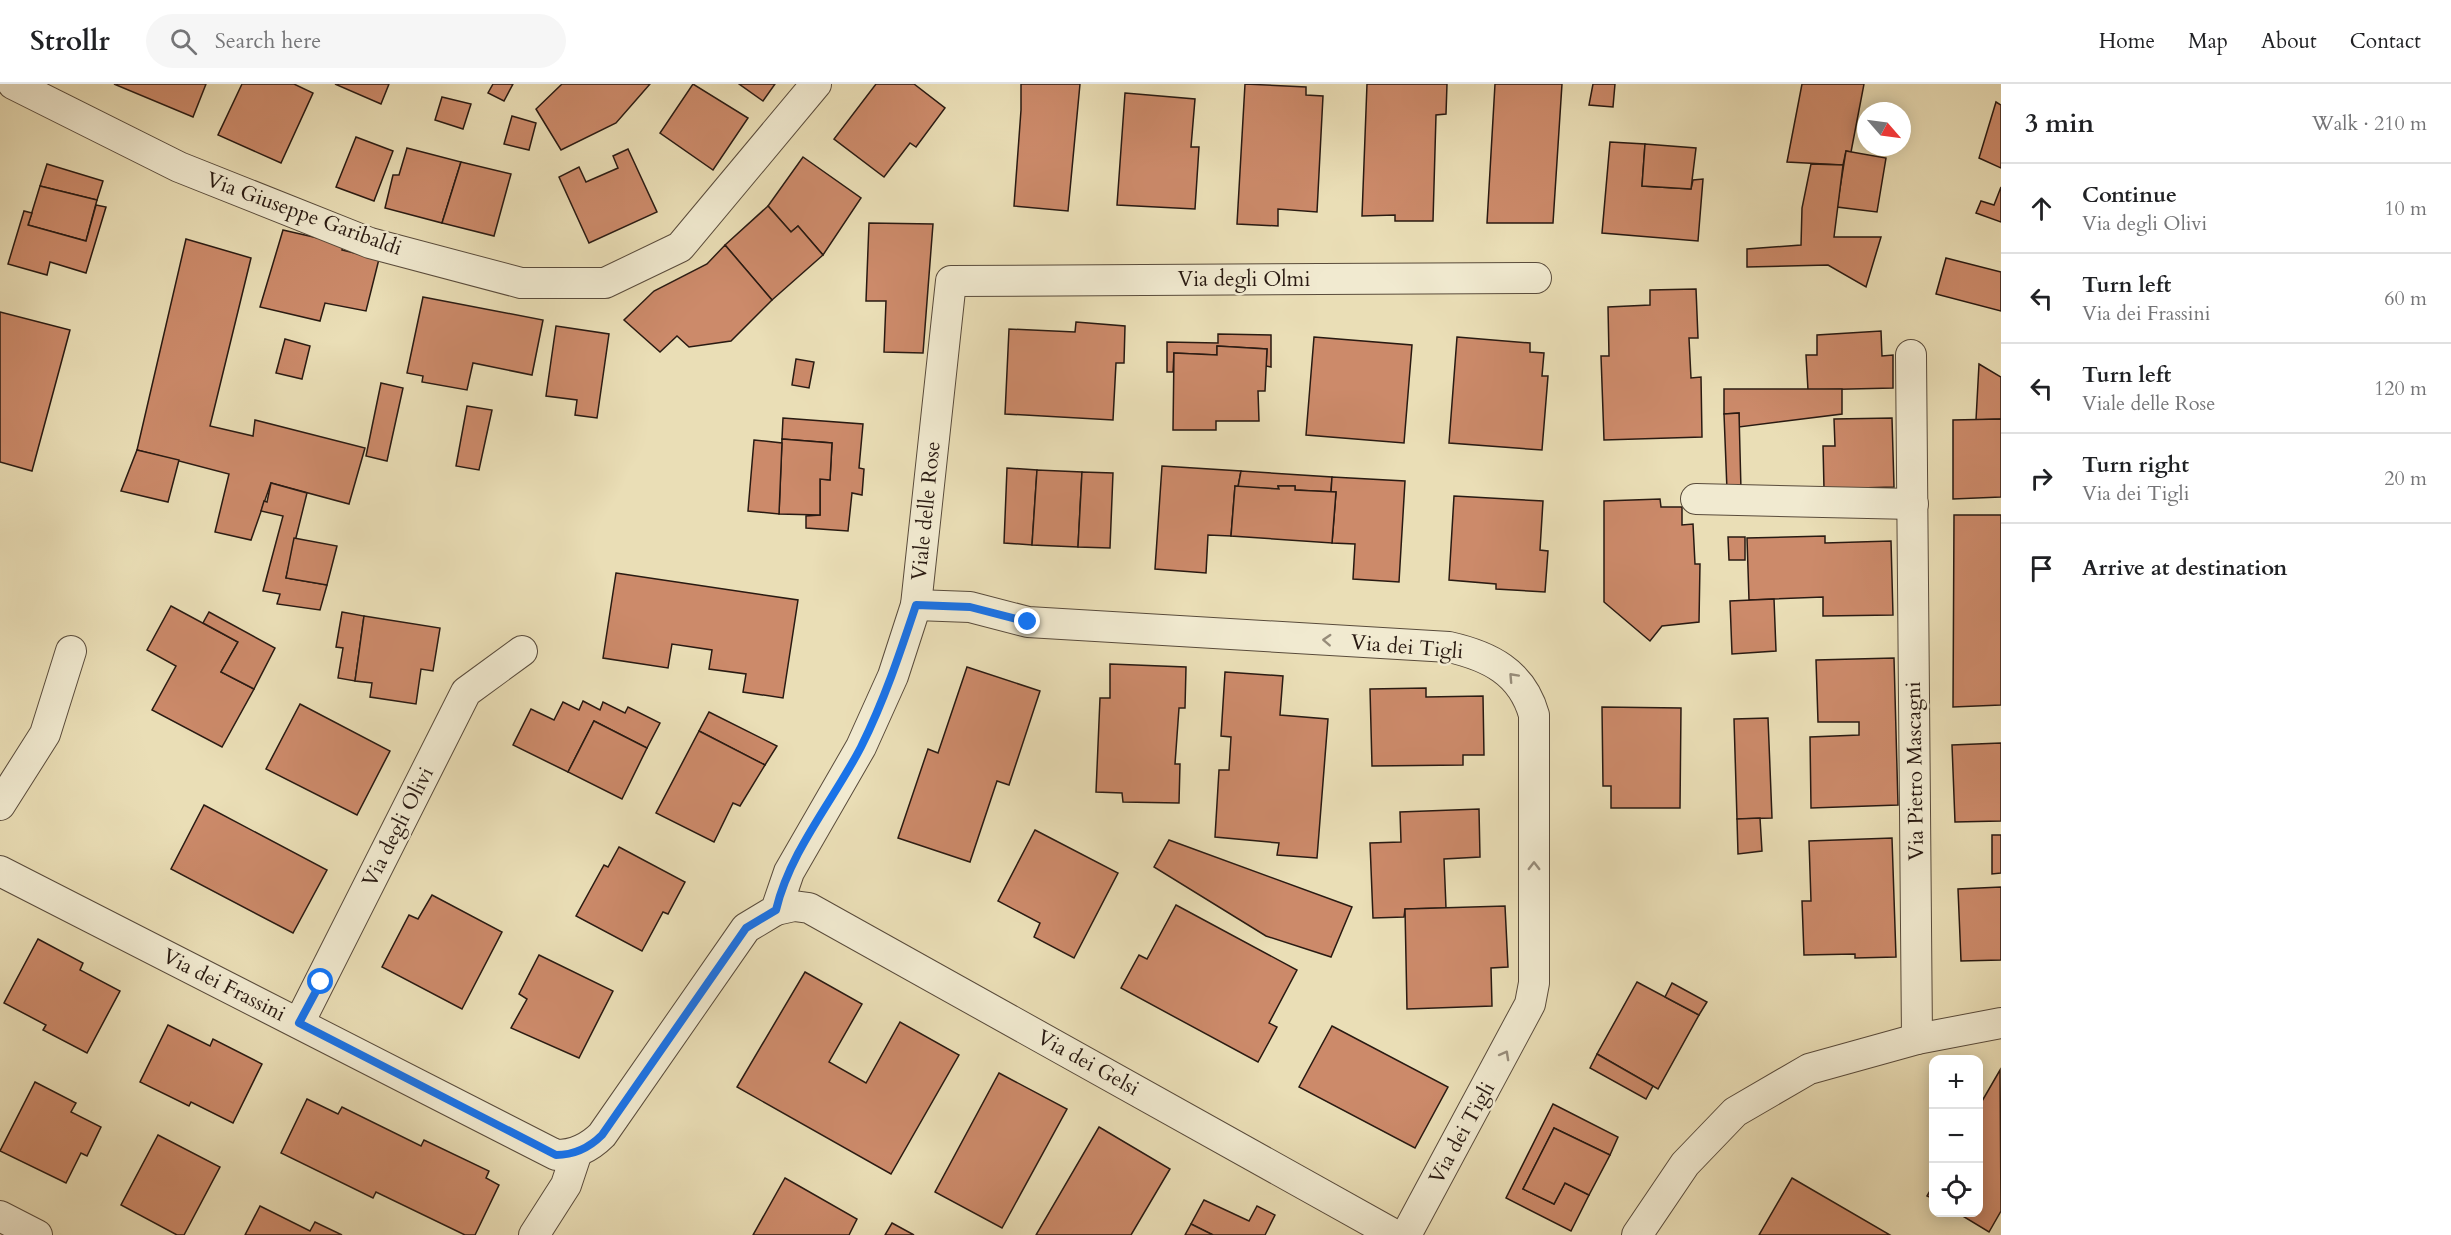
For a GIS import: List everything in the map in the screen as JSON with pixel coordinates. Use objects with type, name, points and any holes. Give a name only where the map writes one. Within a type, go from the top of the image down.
[{"type":"street","name":"Via Giuseppe Garibaldi","points":[[14,84],[179,167],[370,243],[521,283],[605,283],[680,247],[816,84]]},
{"type":"street","name":"Via degli Olmi","points":[[951,281],[1536,278]]},
{"type":"street","name":"Viale delle Rose","points":[[776,910],[789,872],[861,747],[893,676],[916,605],[951,281]]},
{"type":"street","name":"Via Pietro Mascagni","points":[[1911,356],[1917,1039]]},
{"type":"street","points":[[1696,499],[1912,504]]},
{"type":"street","name":"Via dei Tigli","points":[[916,605],[970,607],[1028,622],[1449,647],[1477,654],[1504,667],[1523,687],[1534,715],[1534,983],[1530,1004],[1406,1235]]},
{"type":"street","points":[[0,805],[45,734],[71,651]]},
{"type":"street","name":"Via degli Olivi","points":[[299,1023],[466,692],[522,651]]},
{"type":"street","name":"Via dei Frassini","points":[[0,871],[556,1155],[577,1152]]},
{"type":"street","name":"Via dei Gelsi","points":[[776,910],[794,906],[809,908],[1395,1235]]},
{"type":"street","points":[[534,1235],[566,1185],[577,1152],[592,1145],[602,1135],[746,928],[776,910]]},
{"type":"street","points":[[1636,1235],[1685,1164],[1735,1112],[1809,1069],[1917,1039],[2001,1023]]},
{"type":"street","points":[[0,1216],[37,1235]]},
{"type":"building","points":[[114,84],[206,84],[193,117]]},
{"type":"building","points":[[242,84],[294,84],[313,93],[281,163],[218,135]]},
{"type":"building","points":[[335,84],[389,84],[381,104]]},
{"type":"building","points":[[493,84],[513,84],[504,101],[488,93]]},
{"type":"building","points":[[562,84],[650,84],[616,123],[561,150],[536,109]]},
{"type":"building","points":[[693,84],[748,118],[713,170],[660,133]]},
{"type":"building","points":[[739,84],[775,84],[763,101]]},
{"type":"building","points":[[876,84],[914,84],[945,108],[916,147],[910,143],[884,177],[834,139]]},
{"type":"building","points":[[1021,84],[1080,84],[1068,211],[1014,206]]},
{"type":"building","points":[[1245,84],[1306,87],[1306,95],[1323,96],[1317,212],[1278,209],[1278,226],[1237,224]]},
{"type":"building","points":[[1367,84],[1447,84],[1446,114],[1436,115],[1433,221],[1395,221],[1395,215],[1362,216]]},
{"type":"building","points":[[1495,84],[1562,84],[1553,223],[1487,223]]},
{"type":"building","points":[[1593,84],[1615,84],[1613,107],[1589,105]]},
{"type":"building","points":[[1802,84],[1864,84],[1861,102],[1857,102],[1857,121],[1851,152],[1846,151],[1843,165],[1787,162]]},
{"type":"building","points":[[1125,93],[1195,99],[1191,147],[1199,147],[1195,209],[1117,205]]},
{"type":"building","points":[[442,97],[471,104],[463,129],[435,120]]},
{"type":"building","points":[[1996,102],[2001,105],[2001,168],[1979,158]]},
{"type":"building","points":[[512,116],[536,123],[529,150],[504,144]]},
{"type":"building","points":[[356,137],[393,151],[374,201],[336,187]]},
{"type":"building","points":[[1610,142],[1645,144],[1642,186],[1691,189],[1693,180],[1703,179],[1698,241],[1602,233]]},
{"type":"building","points":[[1645,144],[1696,148],[1691,189],[1642,186]]},
{"type":"building","points":[[407,148],[461,162],[442,223],[385,208],[393,175],[399,175]]},
{"type":"building","points":[[628,149],[657,212],[589,243],[559,177],[579,167],[586,182],[618,168],[613,156]]},
{"type":"building","points":[[1846,151],[1857,153],[1857,156],[1886,158],[1877,212],[1837,207]]},
{"type":"building","points":[[803,157],[861,198],[823,255],[798,226],[791,232],[768,206]]},
{"type":"building","points":[[461,162],[511,174],[494,236],[442,223]]},
{"type":"building","points":[[47,164],[103,181],[97,200],[40,186]]},
{"type":"building","points":[[1811,164],[1843,165],[1834,237],[1881,237],[1866,287],[1828,265],[1747,267],[1747,249],[1801,245],[1802,208]]},
{"type":"building","points":[[40,186],[97,200],[86,241],[28,225]]},
{"type":"building","points":[[2001,187],[2001,222],[1976,213],[1981,201],[1994,205]]},
{"type":"building","points":[[96,205],[106,207],[86,273],[50,262],[47,275],[8,264],[24,211],[32,213],[28,225],[86,241]]},
{"type":"building","points":[[768,206],[791,232],[798,226],[823,255],[772,300],[725,245]]},
{"type":"building","points":[[869,223],[933,224],[923,353],[884,352],[886,301],[866,301]]},
{"type":"building","points":[[283,230],[344,244],[342,250],[379,259],[366,311],[325,303],[320,321],[260,307]]},
{"type":"building","points":[[186,239],[251,258],[210,426],[253,436],[255,420],[365,448],[349,504],[271,483],[251,540],[215,532],[229,474],[137,450]]},
{"type":"building","points":[[725,245],[772,300],[731,341],[689,347],[677,336],[660,352],[624,320],[654,291],[707,264]]},
{"type":"building","points":[[1946,258],[2001,272],[2001,311],[1936,294]]},
{"type":"building","points":[[1696,289],[1698,338],[1689,338],[1691,378],[1701,377],[1702,437],[1604,440],[1601,356],[1609,356],[1608,307],[1650,305],[1650,290]]},
{"type":"building","points":[[423,297],[543,320],[532,375],[473,363],[467,390],[422,382],[423,376],[407,373]]},
{"type":"building","points":[[0,312],[70,330],[32,471],[0,462]]},
{"type":"building","points":[[1076,322],[1125,326],[1124,363],[1116,363],[1113,420],[1005,414],[1009,329],[1075,332]]},
{"type":"building","points":[[556,326],[609,334],[597,418],[575,415],[577,400],[546,396]]},
{"type":"building","points":[[1881,331],[1882,356],[1893,355],[1893,388],[1808,390],[1806,355],[1817,355],[1817,335]]},
{"type":"building","points":[[1218,334],[1271,335],[1271,367],[1266,366],[1267,349],[1217,346],[1217,355],[1174,353],[1173,372],[1167,372],[1167,342],[1218,343]]},
{"type":"building","points":[[1314,337],[1412,345],[1404,443],[1306,435]]},
{"type":"building","points":[[1457,337],[1530,343],[1530,352],[1544,353],[1542,376],[1548,376],[1542,450],[1449,443]]},
{"type":"building","points":[[285,339],[310,346],[302,379],[276,373]]},
{"type":"building","points":[[1217,346],[1267,349],[1265,391],[1258,391],[1259,421],[1216,421],[1216,430],[1173,430],[1174,353],[1217,355]]},
{"type":"building","points":[[796,359],[814,362],[809,388],[792,385]]},
{"type":"building","points":[[1979,364],[2001,377],[2001,419],[1976,420]]},
{"type":"building","points":[[381,383],[403,388],[387,461],[366,456]]},
{"type":"building","points":[[1724,389],[1842,389],[1842,414],[1739,427],[1739,413],[1724,414]]},
{"type":"building","points":[[467,406],[492,410],[479,470],[456,466]]},
{"type":"building","points":[[1739,413],[1741,490],[1727,490],[1724,414]]},
{"type":"building","points":[[783,418],[863,424],[859,468],[864,469],[862,495],[852,493],[848,531],[806,528],[806,516],[820,515],[820,479],[830,480],[832,443],[782,439]]},
{"type":"building","points":[[1892,418],[1894,487],[1824,489],[1823,446],[1835,446],[1834,419]]},
{"type":"building","points":[[2001,419],[2001,497],[1953,499],[1953,420]]},
{"type":"building","points":[[782,439],[832,443],[830,480],[820,479],[820,515],[779,514]]},
{"type":"building","points":[[754,440],[782,443],[779,514],[748,511]]},
{"type":"building","points":[[137,450],[179,460],[168,502],[121,491]]},
{"type":"building","points":[[1162,466],[1241,471],[1238,487],[1235,486],[1231,536],[1208,535],[1206,573],[1155,569]]},
{"type":"building","points":[[1007,468],[1037,470],[1032,545],[1004,543]]},
{"type":"building","points":[[1037,470],[1082,472],[1078,547],[1032,545]]},
{"type":"building","points":[[1241,471],[1332,477],[1331,492],[1295,490],[1295,486],[1278,486],[1279,489],[1238,487]]},
{"type":"building","points":[[1082,472],[1113,473],[1110,548],[1078,547]]},
{"type":"building","points":[[1332,477],[1405,481],[1399,582],[1353,579],[1355,544],[1332,543],[1336,492],[1331,492]]},
{"type":"building","points":[[271,483],[307,493],[286,578],[327,585],[320,610],[277,604],[280,594],[263,591],[283,516],[261,511],[264,501],[267,502]]},
{"type":"building","points":[[1235,486],[1279,489],[1278,486],[1295,486],[1295,490],[1336,492],[1332,543],[1231,536]]},
{"type":"building","points":[[1454,496],[1543,501],[1540,550],[1548,551],[1545,592],[1496,589],[1496,584],[1449,580]]},
{"type":"building","points":[[1660,499],[1661,507],[1682,507],[1682,525],[1693,524],[1695,564],[1700,564],[1699,622],[1662,626],[1650,641],[1604,602],[1604,501]]},
{"type":"building","points":[[1954,515],[2001,515],[2001,705],[1953,707]]},
{"type":"building","points":[[1825,536],[1825,543],[1891,541],[1893,615],[1823,616],[1823,597],[1749,600],[1747,538]]},
{"type":"building","points":[[1728,537],[1745,537],[1745,560],[1729,560]]},
{"type":"building","points":[[294,538],[337,546],[327,585],[286,578]]},
{"type":"building","points":[[616,573],[798,600],[783,698],[743,692],[746,674],[709,669],[712,650],[672,644],[668,668],[603,658]]},
{"type":"building","points":[[1774,599],[1776,651],[1732,654],[1730,601]]},
{"type":"building","points":[[171,606],[238,642],[221,672],[254,689],[222,747],[152,710],[176,666],[147,650]]},
{"type":"building","points":[[209,612],[275,648],[254,689],[221,672],[238,642],[203,623]]},
{"type":"building","points":[[342,612],[364,616],[355,681],[338,678],[343,648],[336,647]]},
{"type":"building","points":[[364,616],[440,628],[433,671],[421,669],[416,704],[370,697],[372,683],[355,681]]},
{"type":"building","points":[[1894,658],[1898,805],[1811,808],[1810,737],[1859,735],[1859,722],[1818,722],[1816,660]]},
{"type":"building","points":[[1110,664],[1186,667],[1185,708],[1179,708],[1175,764],[1180,764],[1179,803],[1123,802],[1122,793],[1096,792],[1100,698],[1110,698]]},
{"type":"building","points":[[967,667],[1040,691],[1009,785],[997,781],[970,862],[898,838],[928,749],[938,753]]},
{"type":"building","points":[[1225,672],[1283,676],[1280,715],[1328,719],[1317,858],[1277,855],[1279,843],[1215,837],[1219,770],[1229,770],[1231,737],[1221,736]]},
{"type":"building","points":[[1426,688],[1426,697],[1483,696],[1484,755],[1463,755],[1463,765],[1372,766],[1370,689]]},
{"type":"building","points":[[583,701],[600,710],[603,702],[625,713],[628,707],[660,723],[647,748],[594,721],[568,772],[513,745],[531,709],[554,720],[563,702],[579,710]]},
{"type":"building","points":[[300,704],[390,751],[357,815],[266,769]]},
{"type":"building","points":[[1602,707],[1681,708],[1680,808],[1611,808],[1611,786],[1603,786]]},
{"type":"building","points":[[709,712],[777,746],[765,765],[699,731]]},
{"type":"building","points":[[1768,718],[1772,818],[1737,819],[1734,719]]},
{"type":"building","points":[[594,721],[647,748],[622,799],[568,772]]},
{"type":"building","points":[[699,731],[765,765],[740,806],[733,803],[714,842],[656,813]]},
{"type":"building","points":[[2001,743],[2001,821],[1955,822],[1952,745]]},
{"type":"building","points":[[204,805],[327,870],[293,933],[171,869]]},
{"type":"building","points":[[1479,809],[1480,857],[1444,859],[1446,908],[1405,909],[1404,917],[1373,918],[1370,843],[1401,842],[1400,812]]},
{"type":"building","points":[[1760,818],[1762,851],[1738,854],[1737,819]]},
{"type":"building","points":[[1035,830],[1118,873],[1074,958],[1034,937],[1040,923],[998,901]]},
{"type":"building","points":[[1992,835],[2001,835],[2001,873],[1992,874]]},
{"type":"building","points":[[1892,838],[1896,957],[1855,958],[1855,954],[1804,955],[1802,901],[1811,901],[1809,841]]},
{"type":"building","points":[[1169,840],[1352,907],[1331,957],[1266,936],[1154,867]]},
{"type":"building","points":[[619,847],[685,882],[668,914],[663,912],[642,951],[576,916],[604,865],[608,867]]},
{"type":"building","points":[[2001,887],[2001,960],[1961,961],[1958,889]]},
{"type":"building","points":[[432,895],[502,932],[462,1009],[382,967],[409,915],[418,919]]},
{"type":"building","points":[[1176,905],[1297,970],[1269,1023],[1277,1027],[1258,1062],[1121,988],[1139,955],[1147,959]]},
{"type":"building","points":[[1505,906],[1508,967],[1491,968],[1492,1006],[1407,1009],[1405,909]]},
{"type":"building","points":[[38,939],[83,963],[80,970],[120,991],[87,1053],[43,1030],[46,1025],[4,1003]]},
{"type":"building","points":[[539,955],[613,991],[579,1058],[511,1028],[527,999],[519,994]]},
{"type":"building","points":[[805,972],[862,1004],[829,1062],[866,1083],[900,1022],[959,1055],[891,1174],[737,1087]]},
{"type":"building","points":[[1637,982],[1699,1015],[1658,1089],[1597,1054]]},
{"type":"building","points":[[1672,983],[1707,1002],[1699,1015],[1665,997]]},
{"type":"building","points":[[168,1025],[210,1046],[213,1039],[262,1064],[233,1123],[191,1102],[189,1106],[140,1082]]},
{"type":"building","points":[[1332,1026],[1448,1087],[1415,1148],[1299,1087]]},
{"type":"building","points":[[1597,1054],[1653,1086],[1646,1099],[1590,1068]]},
{"type":"building","points":[[2000,1070],[2001,1211],[1989,1232],[1964,1217],[1983,1217],[1983,1099]]},
{"type":"building","points":[[999,1073],[1067,1109],[1002,1228],[935,1192]]},
{"type":"building","points":[[35,1082],[76,1103],[71,1112],[101,1127],[87,1156],[81,1153],[66,1183],[0,1151]]},
{"type":"building","points":[[307,1099],[338,1114],[342,1107],[421,1146],[424,1140],[489,1171],[486,1178],[499,1185],[475,1235],[465,1235],[376,1192],[373,1198],[281,1153]]},
{"type":"building","points":[[1553,1104],[1618,1137],[1610,1155],[1554,1128],[1523,1189],[1554,1204],[1565,1183],[1589,1195],[1571,1231],[1506,1198]]},
{"type":"building","points":[[1099,1127],[1170,1169],[1131,1235],[1036,1235]]},
{"type":"building","points":[[1554,1128],[1610,1155],[1589,1195],[1565,1183],[1554,1204],[1523,1189]]},
{"type":"building","points":[[158,1135],[220,1167],[184,1235],[177,1235],[121,1205]]},
{"type":"building","points":[[785,1178],[857,1219],[849,1235],[753,1235]]},
{"type":"building","points":[[1792,1178],[1890,1235],[1759,1235]]},
{"type":"building","points":[[1204,1200],[1249,1221],[1257,1206],[1275,1215],[1265,1235],[1213,1235],[1191,1224]]},
{"type":"building","points":[[260,1206],[310,1231],[315,1222],[342,1235],[245,1235]]},
{"type":"building","points":[[892,1223],[914,1235],[885,1235]]},
{"type":"building","points":[[1191,1224],[1213,1235],[1185,1235]]},
{"type":"route","points":[[321,982],[299,1023],[469,1108],[556,1155],[570,1155],[592,1145],[602,1135],[746,928],[776,910],[789,872],[861,747],[893,676],[916,605],[970,607],[1028,622]]}]
